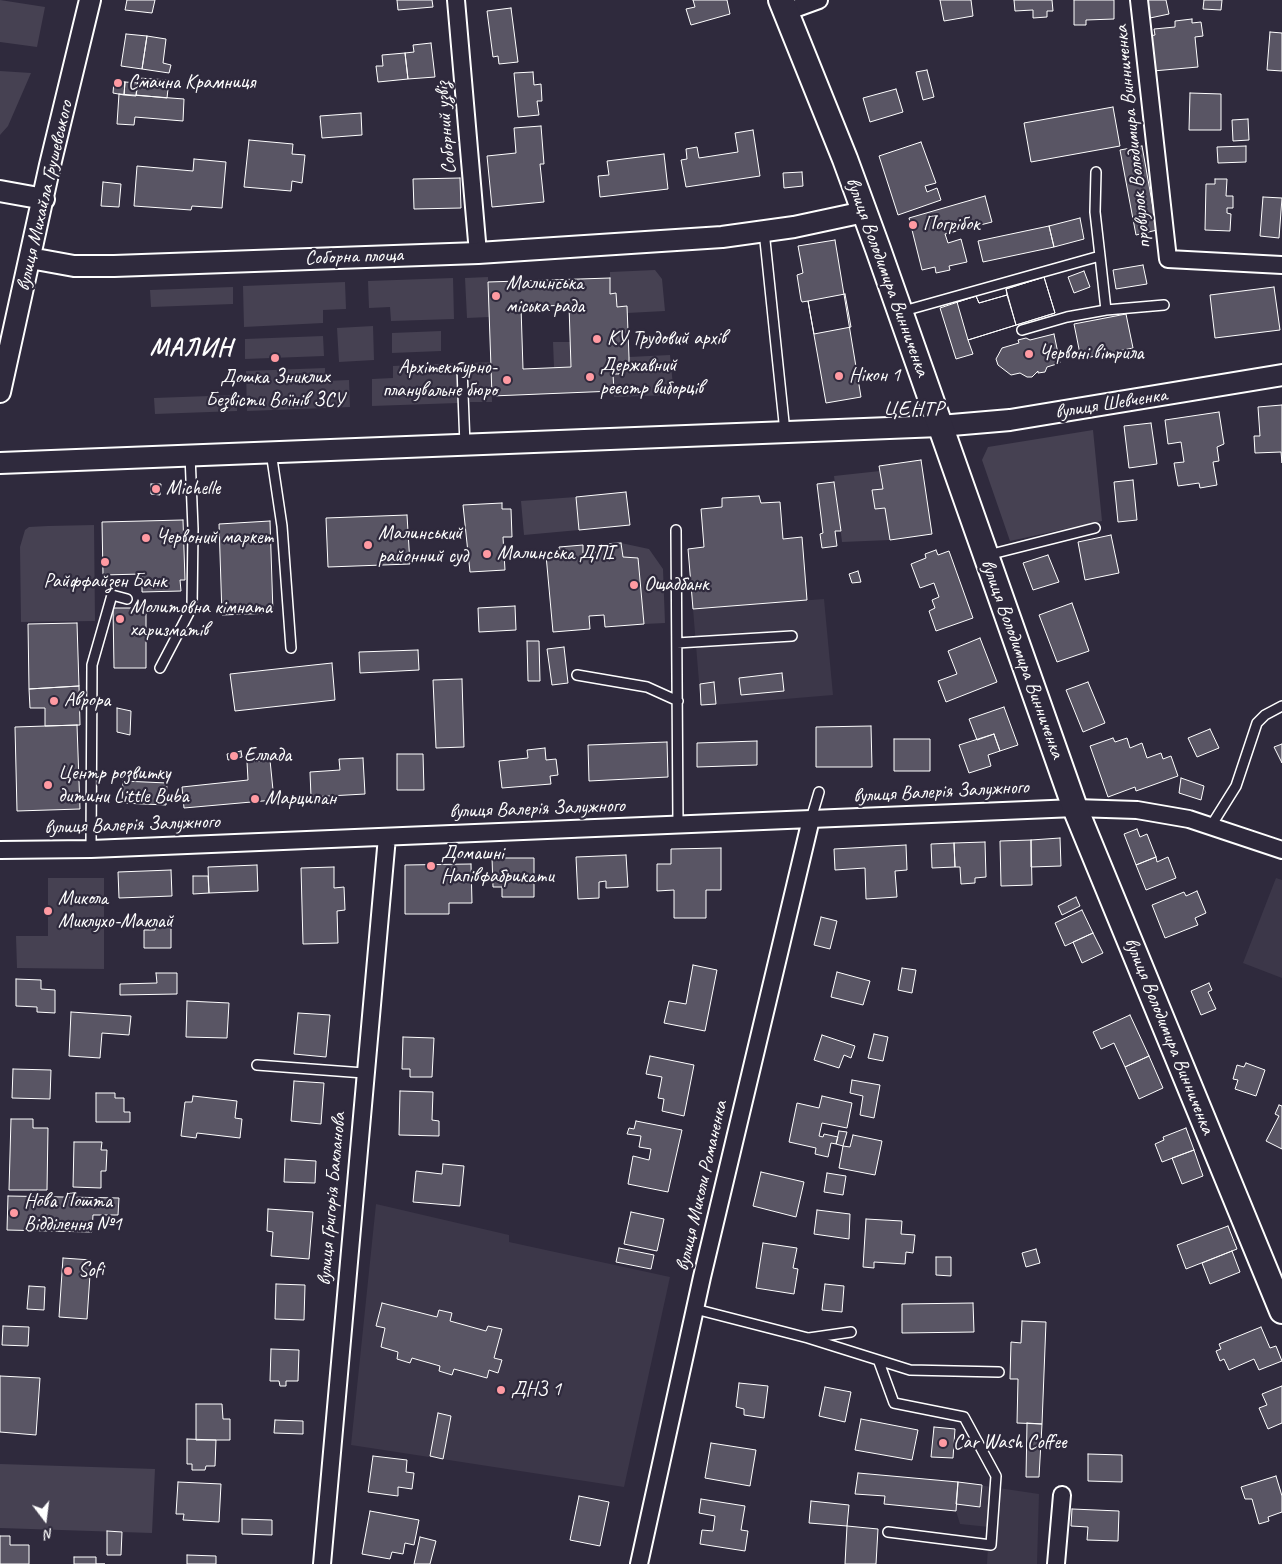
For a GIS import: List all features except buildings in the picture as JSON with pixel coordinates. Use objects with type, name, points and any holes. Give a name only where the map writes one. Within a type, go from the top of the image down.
[{"type":"main road","name":"вулиця Володимира Винниченка","points":[[783,6],[864,212],[1076,808],[1282,1311]]},
{"type":"street","name":"вулиця Михайла Грушевського","points":[[0,392],[90,0]]},
{"type":"street","name":"Соборний узвіз","points":[[456,0],[478,253]]},
{"type":"street","points":[[783,6],[819,0]]},
{"type":"street","name":"провулок Володимира Винниченка","points":[[1139,0],[1168,259],[1282,265]]},
{"type":"street","points":[[0,191],[44,199]]},
{"type":"street","name":"Соборна площа","points":[[30,258],[74,266],[114,266],[478,253],[679,240],[764,231],[864,212]]},
{"type":"street","name":"вулиця Шевченка","points":[[0,463],[940,426],[1010,420],[1282,376]]},
{"type":"street","name":"вулиця Валерія Залужного","points":[[0,850],[91,849],[1076,808],[1137,810],[1189,819],[1282,850]]},
{"type":"street","name":"вулиця Миколи Романенка","points":[[639,1564],[695,1309],[811,820]]},
{"type":"street","name":"вулиця Григорія Бакланова","points":[[322,1564],[364,1073],[387,837]]},
{"type":"street","points":[[1056,1564],[1062,1495]]},
{"type":"lane","points":[[1096,172],[1095,212],[1106,310]]},
{"type":"lane","points":[[764,231],[785,432]]},
{"type":"lane","points":[[900,312],[1100,256]]},
{"type":"lane","points":[[1022,330],[1067,317],[1106,310],[1164,305]]},
{"type":"lane","points":[[462,368],[465,445]]},
{"type":"lane","points":[[271,452],[282,526],[291,648]]},
{"type":"lane","points":[[160,668],[192,607],[193,529],[190,455]]},
{"type":"lane","points":[[985,556],[1095,528]]},
{"type":"lane","points":[[676,530],[678,825]]},
{"type":"lane","points":[[91,849],[92,665],[112,596],[127,599]]},
{"type":"lane","points":[[677,643],[792,636]]},
{"type":"lane","points":[[577,675],[647,687],[678,701]]},
{"type":"lane","points":[[1211,826],[1236,786],[1258,723],[1265,715],[1282,706]]},
{"type":"lane","points":[[811,820],[819,792]]},
{"type":"lane","points":[[258,1064],[364,1073]]},
{"type":"lane","points":[[695,1309],[808,1338],[879,1362],[910,1370],[998,1372]]},
{"type":"lane","points":[[808,1338],[851,1332]]},
{"type":"lane","points":[[879,1362],[894,1403],[964,1417],[996,1476],[991,1545],[888,1532]]},
{"type":"shaded area","points":[[0,0],[45,7],[37,47],[0,42]]},
{"type":"shaded area","points":[[0,71],[31,73],[8,126],[0,135]]},
{"type":"shaded area","points":[[655,270],[662,279],[665,311],[627,313],[627,306],[617,307],[616,294],[610,294],[610,272]]},
{"type":"shaded area","points":[[488,277],[489,317],[467,318],[465,278]]},
{"type":"shaded area","points":[[453,278],[454,319],[391,321],[390,307],[369,308],[368,281]]},
{"type":"shaded area","points":[[345,282],[346,309],[323,310],[323,323],[244,327],[243,286]]},
{"type":"shaded area","points":[[233,287],[233,304],[151,307],[150,290]]},
{"type":"shaded area","points":[[373,326],[374,360],[339,362],[337,328]]},
{"type":"shaded area","points":[[441,331],[441,351],[392,353],[392,333]]},
{"type":"shaded area","points":[[323,336],[324,356],[245,359],[245,339]]},
{"type":"shaded area","points":[[553,342],[570,342],[571,367],[554,367]]},
{"type":"shaded area","points":[[670,355],[673,386],[669,395],[614,397],[613,374],[619,365],[629,364],[629,357]]},
{"type":"shaded area","points":[[491,362],[492,402],[470,402],[469,363]]},
{"type":"shaded area","points":[[456,363],[458,403],[372,406],[372,379],[393,378],[393,366]]},
{"type":"shaded area","points":[[325,368],[325,381],[349,380],[350,407],[247,411],[246,371]]},
{"type":"shaded area","points":[[237,395],[237,411],[155,414],[154,398]]},
{"type":"shaded area","points":[[1093,430],[1102,521],[1010,541],[982,460],[988,447]]},
{"type":"shaded area","points":[[880,471],[883,489],[872,491],[875,509],[885,508],[890,540],[842,542],[834,476]]},
{"type":"shaded area","points":[[576,497],[579,530],[524,535],[521,501]]},
{"type":"shaded area","points":[[94,525],[95,621],[21,622],[20,547],[25,530],[29,527]]},
{"type":"shaded area","points":[[621,543],[649,549],[663,569],[665,623],[644,624],[638,558],[623,557]]},
{"type":"shaded area","points":[[824,599],[833,695],[701,706],[693,609]]},
{"type":"shaded area","points":[[48,878],[104,878],[104,969],[17,968],[16,936],[48,936]]},
{"type":"shaded area","points":[[1276,878],[1282,880],[1282,978],[1243,963]]},
{"type":"shaded area","name":"ДНЗ 1","points":[[376,1204],[509,1235],[509,1242],[670,1277],[624,1487],[351,1445]]},
{"type":"shaded area","points":[[0,1464],[155,1469],[152,1533],[0,1528]]},
{"type":"shaded area","points":[[958,1482],[1039,1494],[1037,1564],[987,1564],[989,1527],[960,1524],[956,1511]]},
{"type":"place","name":"Смачна Крамниця","points":[[118,83]]},
{"type":"place","name":"Погрібок","points":[[913,225]]},
{"type":"place","name":"Малинська міська рада","points":[[496,296]]},
{"type":"place","name":"КУ Трудовий архів","points":[[597,339]]},
{"type":"place","name":"Червоні вітрила","points":[[1029,354]]},
{"type":"place","name":"Дошка Зниклих Безвісти Воїнів ЗСУ","points":[[275,358]]},
{"type":"place","name":"Нікон 1","points":[[839,376]]},
{"type":"place","name":"Державний реєстр виборців","points":[[590,377]]},
{"type":"place","name":"Архітектурно- планувальне бюро","points":[[507,380]]},
{"type":"place","name":"Michelle","points":[[156,489]]},
{"type":"place","name":"Червоний маркет","points":[[146,538]]},
{"type":"place","name":"Малинський районний суд","points":[[368,545]]},
{"type":"place","name":"Малинська ДПІ","points":[[487,554]]},
{"type":"place","name":"Райффайзен Банк","points":[[105,562]]},
{"type":"place","name":"Ощадбанк","points":[[634,585]]},
{"type":"place","name":"Молитовна кімната харизматів","points":[[120,619]]},
{"type":"place","name":"Аврора","points":[[54,701]]},
{"type":"place","name":"Еллада","points":[[234,756]]},
{"type":"place","name":"Центр розвитку дитини Little Buba","points":[[48,785]]},
{"type":"place","name":"Марципан","points":[[255,799]]},
{"type":"place","name":"Домашні Напівфабрикати","points":[[431,866]]},
{"type":"place","name":"Микола Миклухо-Маклай","points":[[48,911]]},
{"type":"place","name":"Нова Пошта Відділення №1","points":[[14,1213]]},
{"type":"place","name":"Sofi","points":[[68,1271]]},
{"type":"place","name":"ДНЗ 1","points":[[501,1390]]},
{"type":"place","name":"Car Wash Coffee","points":[[943,1443]]},
{"type":"district","name":"МАЛИН","points":[[191,348]]},
{"type":"district","name":"ЦЕНТР","points":[[914,409]]}]
